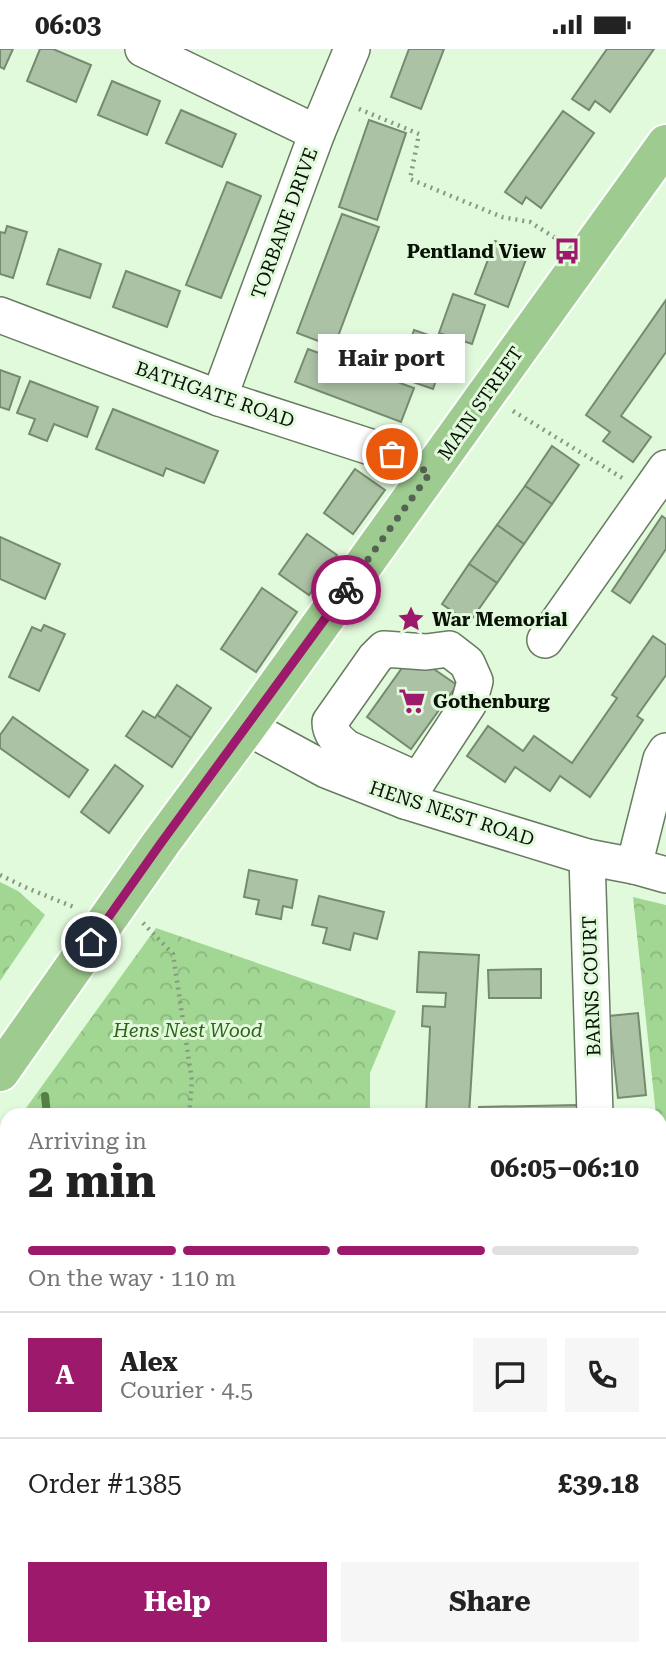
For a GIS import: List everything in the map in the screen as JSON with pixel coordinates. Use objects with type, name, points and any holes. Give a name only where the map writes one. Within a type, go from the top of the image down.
[{"type":"main road","name":"MAIN STREET","points":[[0,1072],[161,843],[666,143]]},
{"type":"street","points":[[143,49],[317,133]]},
{"type":"street","name":"TORBANE DRIVE","points":[[219,398],[317,133],[352,49]]},
{"type":"street","name":"BATHGATE ROAD","points":[[0,315],[219,398],[392,454],[430,473]]},
{"type":"street","points":[[545,640],[657,481]]},
{"type":"street","name":"HENS NEST ROAD","points":[[247,727],[326,770],[411,790],[587,857],[650,870]]},
{"type":"street","points":[[650,870],[661,759],[666,751]]},
{"type":"street","name":"BARNS COURT","points":[[587,857],[595,1108]]},
{"type":"path","points":[[332,97],[419,134],[410,179],[502,217],[530,222],[584,257]]},
{"type":"path","points":[[518,403],[512,412],[657,481]]},
{"type":"path","points":[[0,874],[27,888],[113,911],[173,954],[192,1081],[190,1108]]},
{"type":"green space","points":[[0,882],[18,891],[45,915],[0,981]]},
{"type":"green space","points":[[633,897],[666,905],[666,1108],[655,1108]]},
{"type":"green space","name":"Hens Nest Wood","points":[[156,928],[396,1011],[370,1073],[370,1108],[26,1108]]},
{"type":"building","points":[[0,49],[13,49],[4,69],[0,67]]},
{"type":"building","points":[[40,49],[53,49],[91,65],[76,102],[27,81]]},
{"type":"building","points":[[409,49],[444,49],[421,109],[391,97]]},
{"type":"building","points":[[607,49],[654,49],[610,112],[595,101],[589,110],[572,99]]},
{"type":"building","points":[[112,81],[160,101],[147,135],[98,115]]},
{"type":"building","points":[[181,110],[236,134],[222,167],[166,143]]},
{"type":"building","points":[[563,111],[594,133],[541,208],[526,197],[522,204],[505,192]]},
{"type":"building","points":[[369,120],[406,133],[377,220],[339,207]]},
{"type":"building","points":[[227,182],[261,196],[221,298],[186,285]]},
{"type":"building","points":[[342,214],[379,227],[334,347],[297,333]]},
{"type":"building","points":[[7,226],[27,232],[13,278],[0,274],[0,232],[5,233]]},
{"type":"building","points":[[495,241],[528,254],[508,307],[475,294]]},
{"type":"building","points":[[59,249],[101,264],[90,298],[47,284]]},
{"type":"building","points":[[126,271],[180,291],[167,327],[113,307]]},
{"type":"building","points":[[453,294],[485,305],[472,344],[439,333]]},
{"type":"building","points":[[666,300],[666,352],[621,416],[651,437],[633,462],[603,441],[610,432],[586,415]]},
{"type":"building","points":[[414,330],[449,342],[433,389],[398,377]]},
{"type":"building","points":[[308,349],[414,388],[401,422],[295,382]]},
{"type":"building","points":[[0,370],[20,377],[9,410],[0,407]]},
{"type":"building","points":[[30,381],[98,407],[87,437],[54,424],[47,441],[29,434],[35,419],[17,413]]},
{"type":"building","points":[[113,409],[218,451],[204,483],[166,468],[163,476],[96,449]]},
{"type":"building","points":[[552,446],[579,465],[552,504],[525,486]]},
{"type":"building","points":[[355,469],[385,490],[353,534],[324,513]]},
{"type":"building","points":[[525,486],[552,504],[524,544],[497,525]]},
{"type":"building","points":[[662,516],[666,519],[666,549],[630,603],[612,591]]},
{"type":"building","points":[[497,525],[524,544],[497,583],[469,564]]},
{"type":"building","points":[[307,534],[337,555],[309,595],[279,574]]},
{"type":"building","points":[[0,537],[60,564],[45,599],[0,579]]},
{"type":"building","points":[[469,564],[497,583],[469,623],[442,604]]},
{"type":"building","points":[[262,588],[297,612],[256,672],[221,649]]},
{"type":"building","points":[[44,625],[65,634],[39,691],[9,677],[32,627],[41,631]]},
{"type":"building","points":[[653,636],[666,645],[666,675],[637,716],[643,720],[590,797],[560,776],[550,791],[515,767],[505,782],[467,756],[488,726],[523,751],[534,736],[572,763],[617,698],[612,695]]},
{"type":"building","name":"Gothenburg","points":[[412,654],[457,685],[411,749],[367,717]]},
{"type":"building","points":[[177,685],[211,708],[191,738],[157,715]]},
{"type":"building","points":[[143,711],[155,718],[157,715],[191,738],[172,767],[126,736]]},
{"type":"building","points":[[13,717],[88,770],[69,797],[0,748],[0,735]]},
{"type":"building","points":[[115,765],[143,786],[109,833],[81,812]]},
{"type":"building","points":[[249,870],[297,880],[292,908],[283,906],[281,919],[256,914],[259,900],[244,897]]},
{"type":"building","points":[[319,896],[384,912],[377,939],[354,933],[350,950],[323,943],[327,928],[312,925]]},
{"type":"building","points":[[419,952],[479,955],[469,1108],[426,1108],[430,1027],[422,1026],[423,1006],[445,1007],[446,993],[417,992]]},
{"type":"building","points":[[541,969],[541,998],[489,998],[488,970]]},
{"type":"building","points":[[638,1013],[646,1095],[618,1098],[609,1016]]},
{"type":"building","points":[[577,1105],[577,1108],[479,1107]]},
{"type":"waterway","points":[[45,1096],[46,1108]]},
{"type":"way so far","points":[[346,590],[430,473],[392,454]]},
{"type":"place","name":"Pentland View","points":[[567,251]]},
{"type":"place","name":"Hair port","points":[[392,454]]},
{"type":"place","name":"War Memorial","points":[[411,619]]},
{"type":"place","name":"Gothenburg","points":[[412,701]]},
{"type":"route","points":[[91,942],[346,590]]}]
